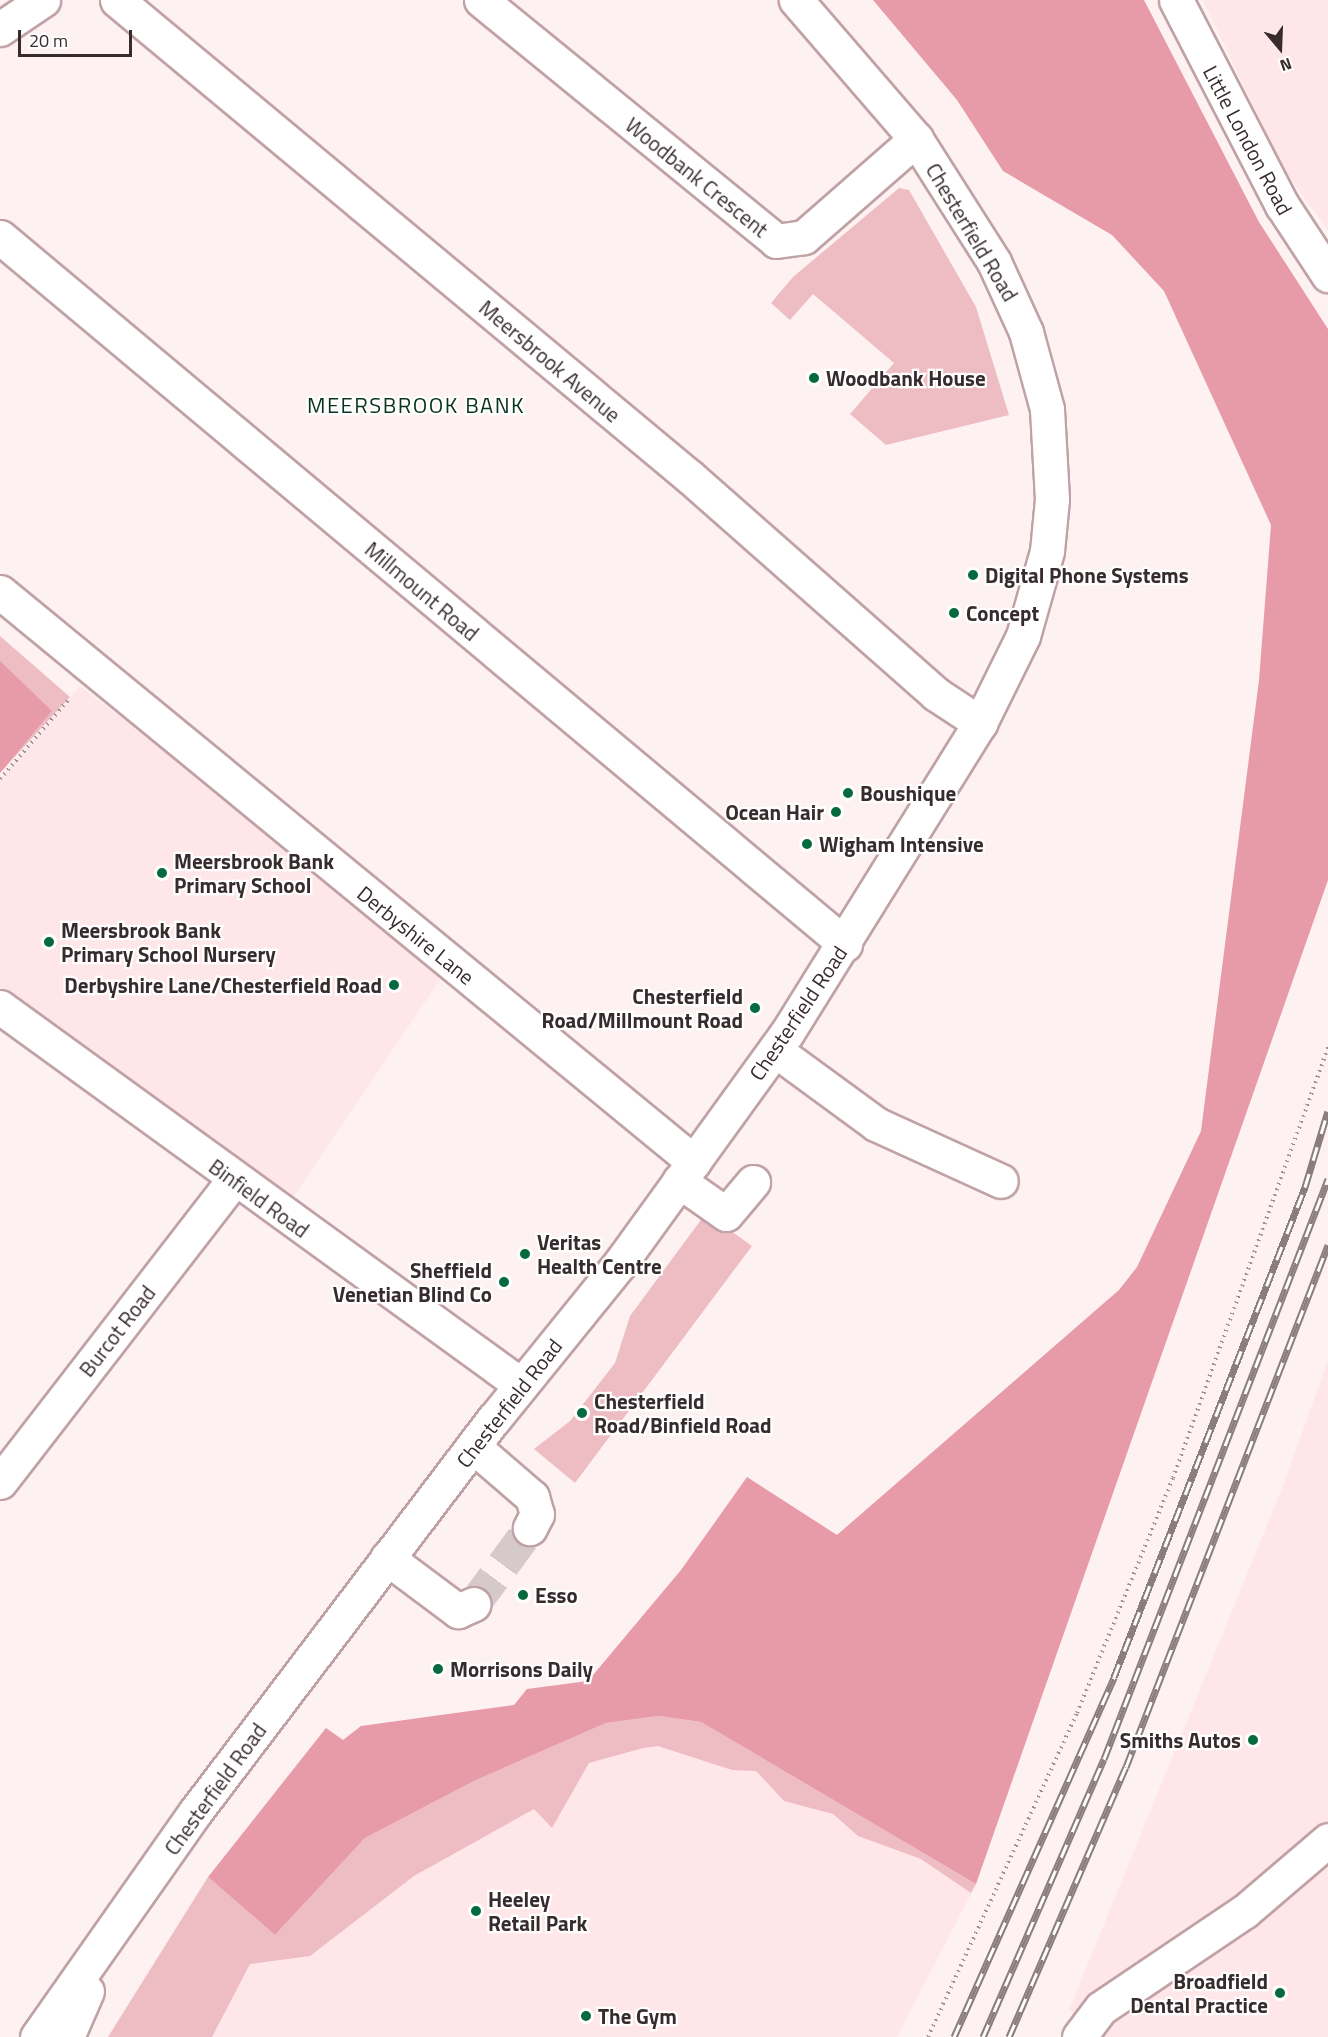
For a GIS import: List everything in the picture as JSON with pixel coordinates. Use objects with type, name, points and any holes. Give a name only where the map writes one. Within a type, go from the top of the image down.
[{"type":"main road","points":[[0,29],[43,0]]},
{"type":"main road","name":"Meersbrook Avenue","points":[[117,0],[690,477],[936,694],[980,723]]},
{"type":"main road","name":"Woodbank Crescent","points":[[481,0],[776,241],[804,237],[916,139]]},
{"type":"main road","name":"Chesterfield Road","points":[[37,2037],[109,1940],[196,1811],[387,1558],[687,1171],[775,1050],[845,944],[980,723],[1023,636],[1047,551],[1052,499],[1047,409],[1011,294],[916,139],[796,0]]},
{"type":"main road","name":"Little London Road","points":[[1176,0],[1282,205],[1328,275]]},
{"type":"main road","name":"Millmount Road","points":[[0,237],[845,944]]},
{"type":"main road","name":"Derbyshire Lane","points":[[0,592],[687,1171],[726,1214],[753,1182]]},
{"type":"main road","name":"Binfield Road","points":[[0,1007],[233,1180],[521,1385]]},
{"type":"main road","points":[[775,1050],[876,1124],[1001,1181]]},
{"type":"main road","name":"Burcot Road","points":[[0,1482],[233,1180]]},
{"type":"main road","points":[[474,1447],[532,1497],[537,1514],[530,1528]]},
{"type":"main road","points":[[387,1558],[458,1611],[474,1604]]},
{"type":"main road","points":[[1079,2037],[1101,2008],[1245,1911],[1328,1840]]},
{"type":"main road","name":"Chesterfield Road","points":[[67,2037],[109,1940]]},
{"type":"path","points":[[0,778],[94,672]]},
{"type":"path","points":[[928,2037],[1072,1724],[1173,1478],[1328,1047]]},
{"type":"shaded area","points":[[873,0],[1144,0],[1259,222],[1328,329],[1328,880],[976,1884],[701,1722],[659,1716],[606,1723],[474,1781],[365,1838],[275,1935],[208,1877],[326,1728],[343,1740],[361,1726],[514,1705],[527,1689],[588,1681],[681,1570],[747,1477],[837,1535],[1119,1290],[1137,1267],[1201,1131],[1259,680],[1271,525],[1164,291],[1112,235],[1003,171],[957,100]]},
{"type":"shaded area","points":[[1203,0],[1328,0],[1328,231],[1282,166]]},
{"type":"shaded area","points":[[899,188],[909,190],[976,307],[1009,415],[886,445],[850,414],[894,363],[813,294],[790,320],[771,303],[793,277]]},
{"type":"shaded area","points":[[0,636],[70,697],[0,773]]},
{"type":"shaded area","points":[[0,661],[52,711],[0,773]]},
{"type":"shaded area","name":"Meersbrook Bank Primary School","points":[[80,686],[448,968],[288,1205],[0,988],[0,779]]},
{"type":"shaded area","points":[[706,1213],[752,1246],[575,1483],[534,1449],[570,1421],[615,1363],[630,1316]]},
{"type":"shaded area","points":[[1328,1360],[1328,2037],[1079,2037],[1089,2022],[1069,2010],[1283,1486]]},
{"type":"shaded area","name":"Heeley Retail Park","points":[[659,1716],[976,1884],[897,2037],[108,2037],[208,1877],[275,1935]]},
{"type":"shaded area","points":[[659,1716],[701,1722],[976,1884],[971,1893],[921,1859],[858,1836],[833,1814],[784,1801],[756,1771],[732,1770],[658,1746],[643,1748],[589,1763],[552,1828],[534,1809],[414,1876],[310,1956],[250,1964],[212,2037],[108,2037],[208,1877],[275,1935],[365,1838],[474,1781],[606,1723]]},
{"type":"tunnel","points":[[474,1604],[530,1528]]},
{"type":"railway","points":[[954,2037],[1114,1677],[1305,1187],[1328,1111]]},
{"type":"railway","points":[[983,2037],[1104,1759],[1328,1179]]},
{"type":"railway","points":[[1009,2037],[1126,1767],[1328,1245]]},
{"type":"place","name":"Woodbank House","points":[[814,378]]},
{"type":"place","name":"Digital Phone Systems","points":[[973,575]]},
{"type":"place","name":"Concept","points":[[954,613]]},
{"type":"place","name":"Boushique","points":[[848,793]]},
{"type":"place","name":"Ocean Hair","points":[[836,812]]},
{"type":"place","name":"Wigham Intensive","points":[[807,844]]},
{"type":"place","name":"Meersbrook Bank Primary School","points":[[162,873]]},
{"type":"place","name":"Meersbrook Bank Primary School Nursery","points":[[49,942]]},
{"type":"place","name":"Derbyshire Lane/Chesterfield Road","points":[[394,985]]},
{"type":"place","name":"Chesterfield Road/Millmount Road","points":[[755,1008]]},
{"type":"place","name":"Veritas Health Centre","points":[[525,1254]]},
{"type":"place","name":"Sheffield Venetian Blind Co","points":[[504,1282]]},
{"type":"place","name":"Chesterfield Road/Binfield Road","points":[[582,1413]]},
{"type":"place","name":"Esso","points":[[523,1595]]},
{"type":"place","name":"Morrisons Daily","points":[[438,1669]]},
{"type":"place","name":"Smiths Autos","points":[[1253,1740]]},
{"type":"place","name":"Heeley Retail Park","points":[[476,1911]]},
{"type":"place","name":"Broadfield Dental Practice","points":[[1280,1993]]},
{"type":"place","name":"The Gym","points":[[586,2016]]},
{"type":"district","name":"MEERSBROOK BANK","points":[[416,406]]}]
